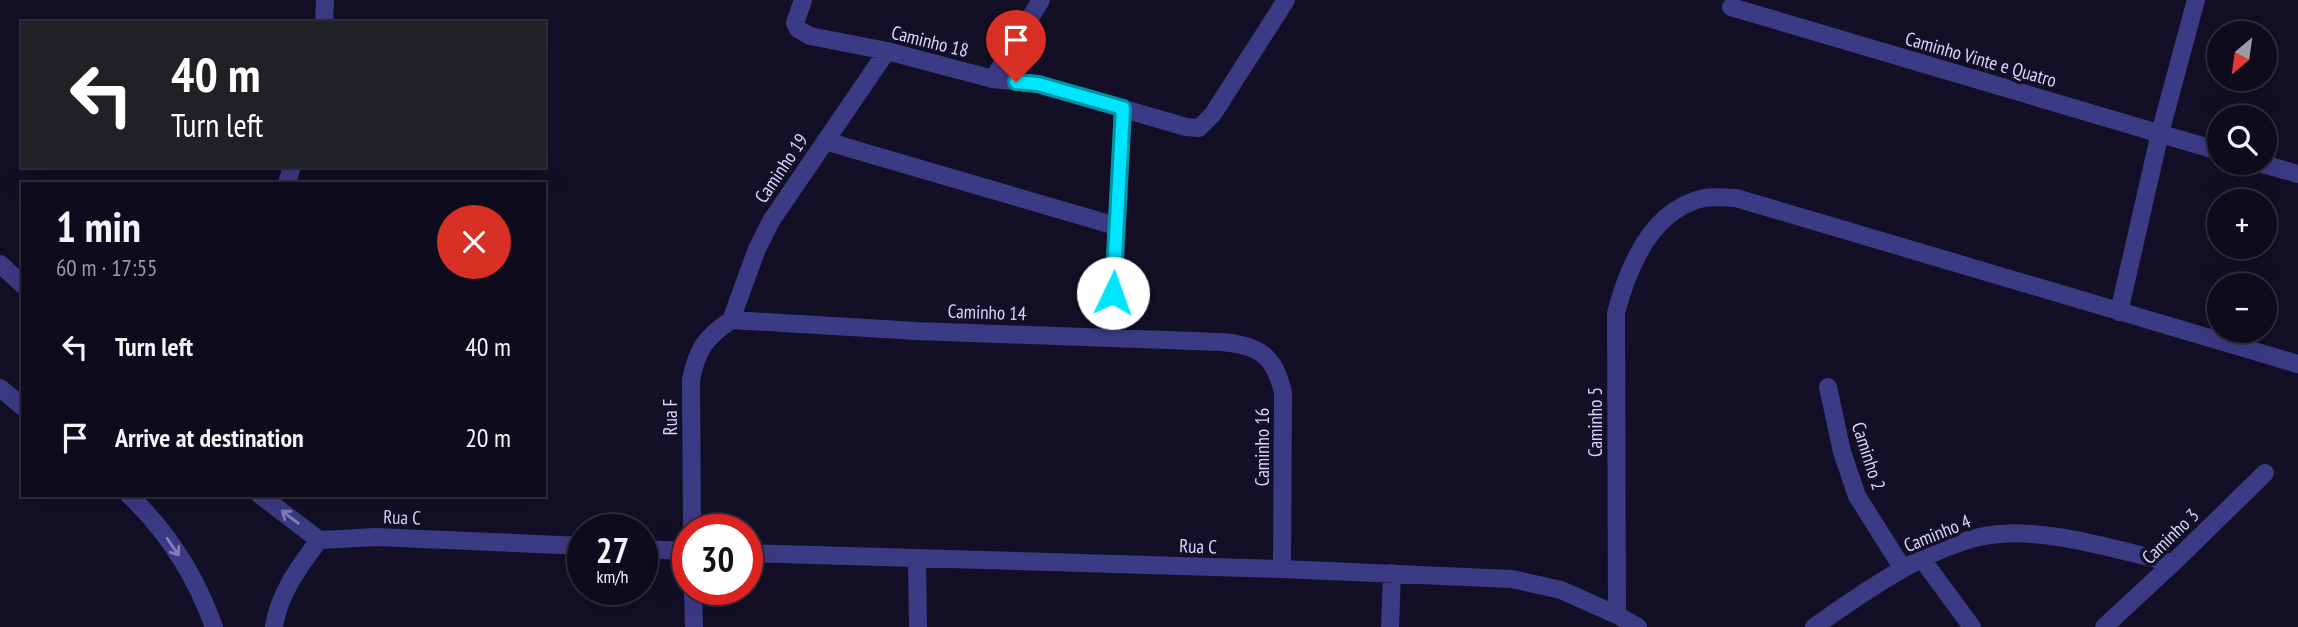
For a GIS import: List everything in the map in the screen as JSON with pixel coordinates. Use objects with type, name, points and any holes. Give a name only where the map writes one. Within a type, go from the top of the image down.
[{"type":"street","points":[[324,21],[325,0]]},
{"type":"street","name":"Caminho 18","points":[[803,0],[795,23],[803,33],[810,36],[887,51],[993,79],[1038,84],[1186,127],[1199,128],[1213,114],[1286,0]]},
{"type":"street","points":[[993,79],[1041,0]]},
{"type":"street","points":[[2119,313],[2160,133],[2196,0]]},
{"type":"street","name":"Caminho Vinte e Quatro","points":[[1731,7],[2207,147]]},
{"type":"street","name":"Caminho 19","points":[[731,320],[757,249],[771,221],[887,51]]},
{"type":"street","points":[[1111,338],[1123,108]]},
{"type":"street","points":[[825,141],[1116,226]]},
{"type":"street","points":[[2277,168],[2298,174]]},
{"type":"street","name":"Caminho 5","points":[[1617,615],[1616,313],[1622,290],[1650,237],[1668,215],[1685,204],[1706,198],[1736,198],[2298,364]]},
{"type":"street","points":[[0,264],[21,283]]},
{"type":"street","name":"Caminho 14","points":[[731,320],[1242,344]]},
{"type":"street","name":"Rua F","points":[[692,514],[691,380],[695,359],[711,334],[731,320]]},
{"type":"street","name":"Caminho 16","points":[[1242,344],[1259,350],[1271,362],[1280,377],[1283,393],[1282,569]]},
{"type":"street","name":"Caminho 2","points":[[1828,387],[1842,452],[1857,496],[1903,569]]},
{"type":"street","points":[[0,388],[21,405]]},
{"type":"street","name":"Caminho 3","points":[[2104,627],[2265,473]]},
{"type":"street","points":[[131,497],[172,544],[202,595],[214,627]]},
{"type":"street","points":[[263,497],[319,540],[286,587],[274,627]]},
{"type":"street","name":"Caminho 4","points":[[1814,627],[1903,569],[1978,537],[2021,533],[2056,537],[2173,563]]},
{"type":"street","name":"Rua C","points":[[319,540],[376,537],[567,545]]},
{"type":"street","name":"Rua C","points":[[763,554],[1282,569],[1512,579],[1561,590],[1637,627]]},
{"type":"street","points":[[1922,559],[1972,627]]},
{"type":"street","points":[[918,560],[918,627]]},
{"type":"street","points":[[1390,627],[1392,573]]},
{"type":"street","points":[[693,605],[694,627]]},
{"type":"route","points":[[1016,82],[1038,84],[1123,108],[1113,293]]}]
